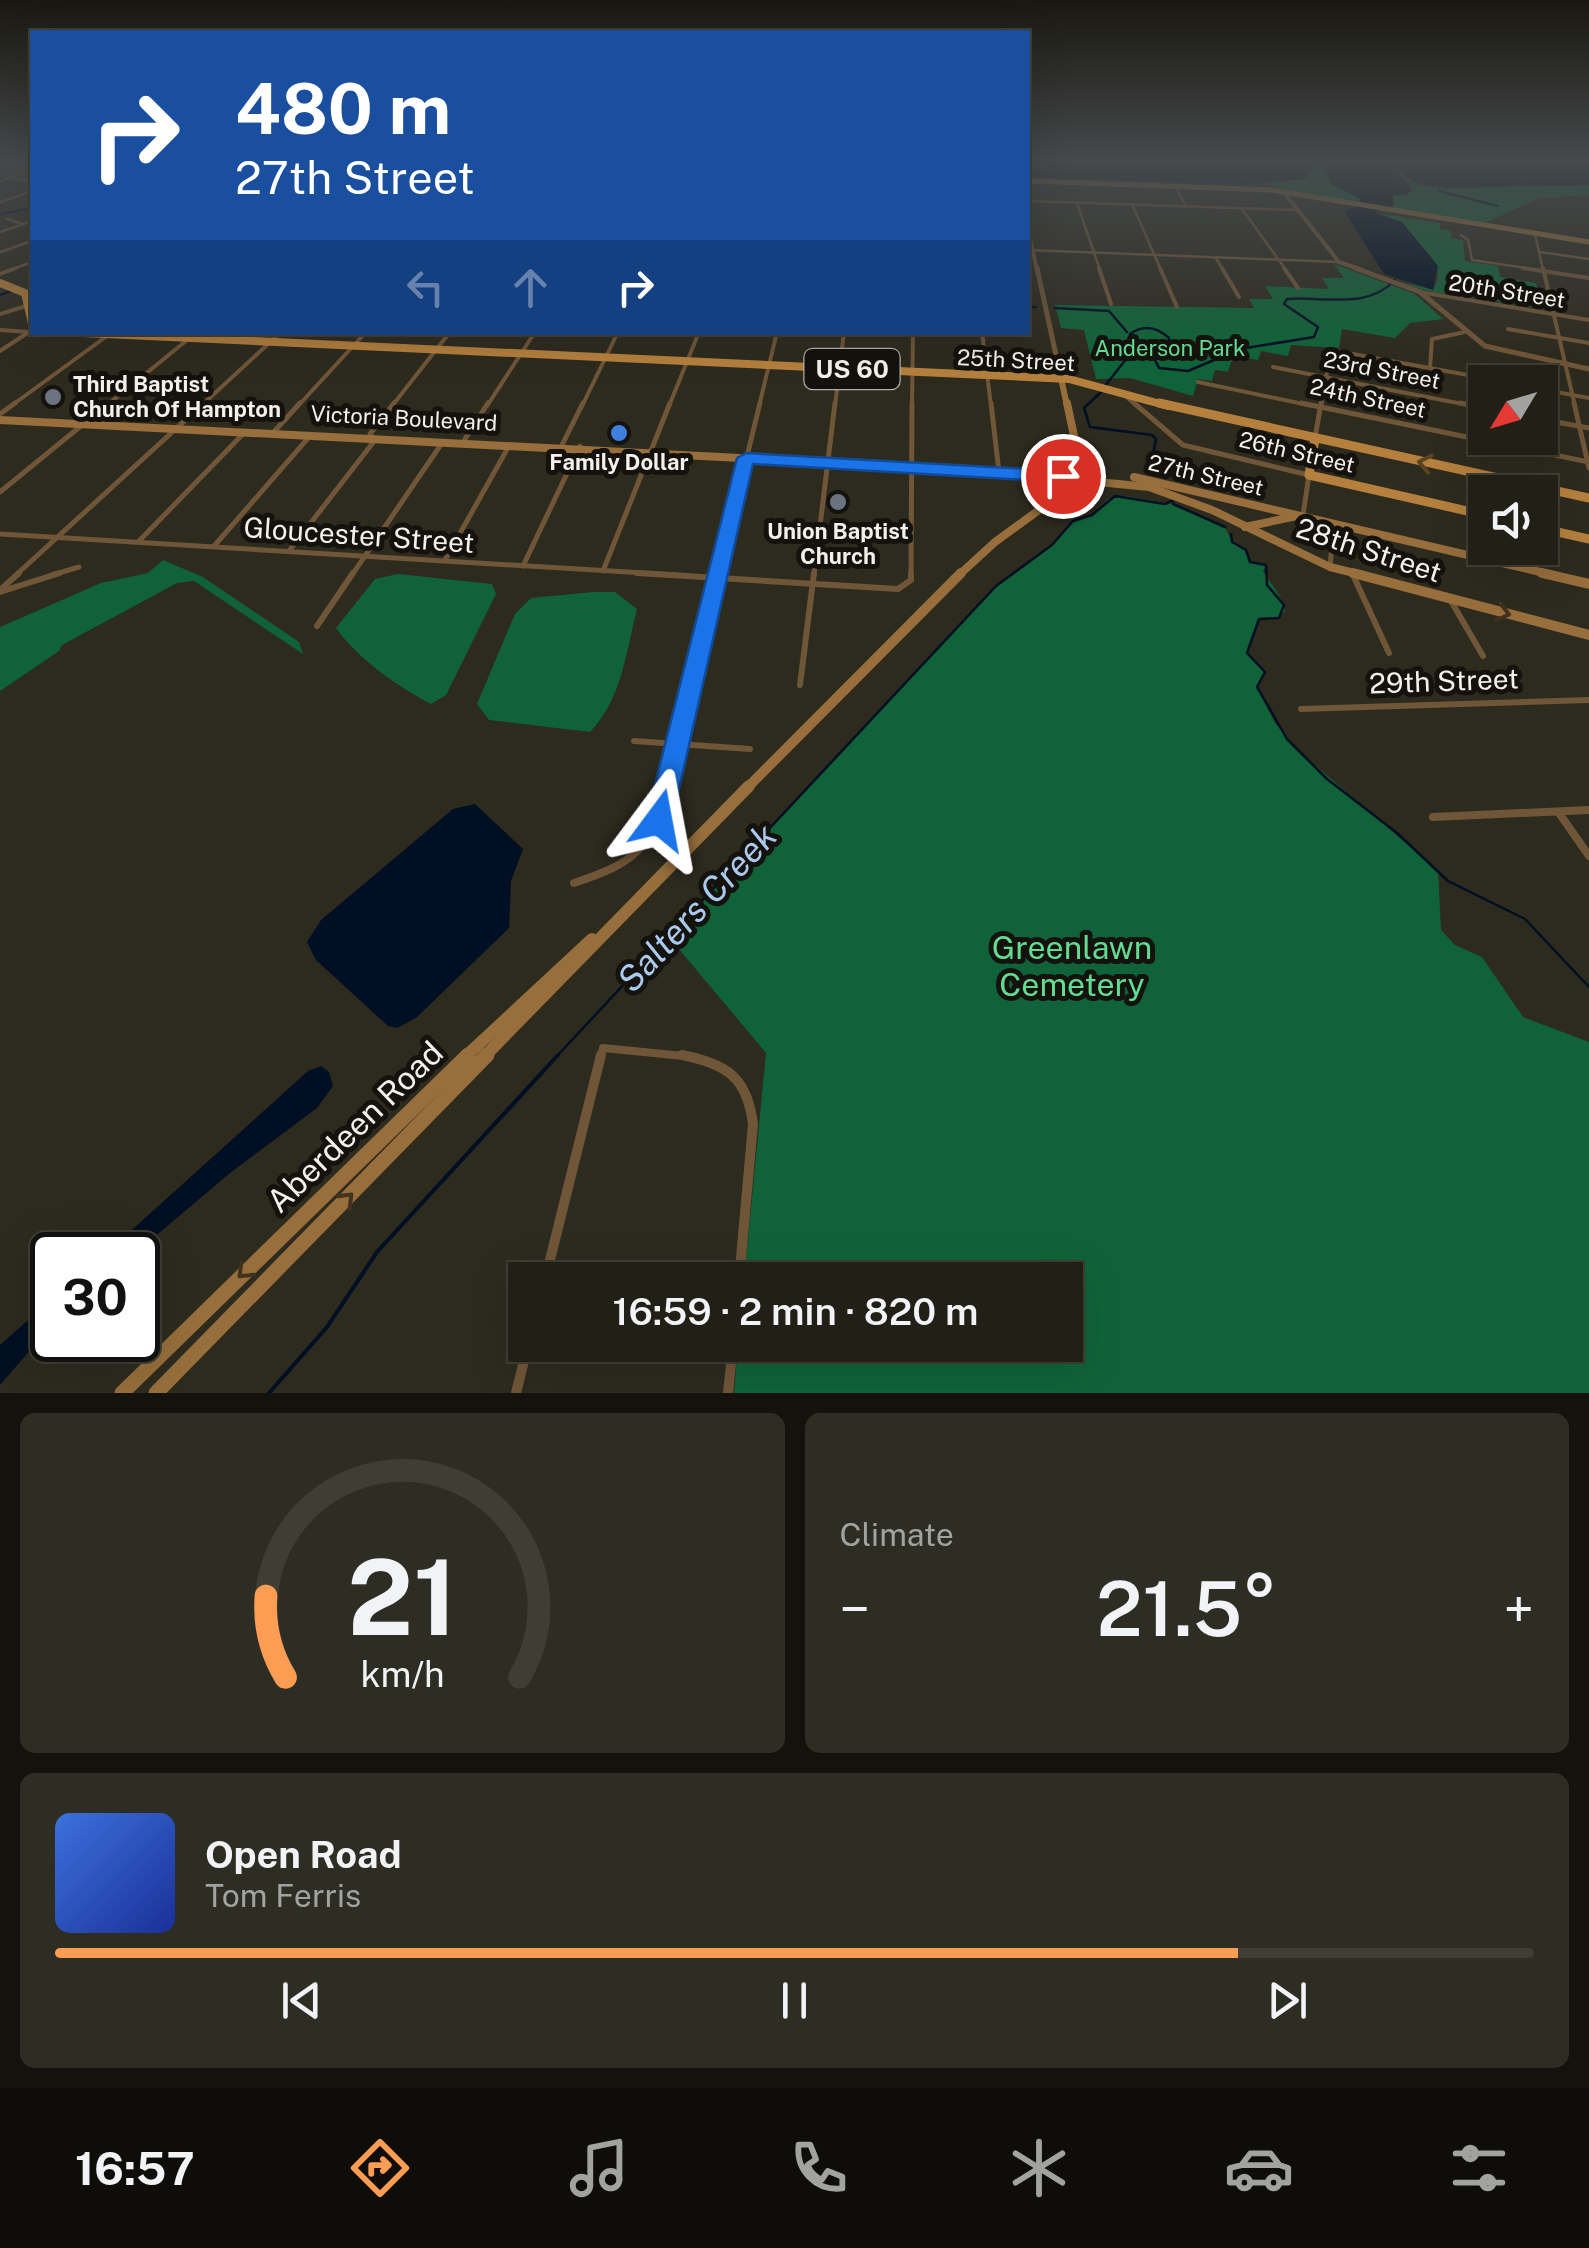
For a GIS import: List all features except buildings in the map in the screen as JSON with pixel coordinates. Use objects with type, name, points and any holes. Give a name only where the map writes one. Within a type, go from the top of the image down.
[{"type":"main road","points":[[1488,227],[1589,242]]},
{"type":"main road","points":[[0,283],[25,293],[30,305]]},
{"type":"main road","name":"US 60","points":[[152,335],[522,354]]},
{"type":"main road","name":"25th Street","points":[[522,354],[1061,378],[1097,384],[1200,414],[1589,498]]},
{"type":"main road","points":[[1061,378],[1083,475]]},
{"type":"main road","name":"Victoria Boulevard","points":[[0,416],[561,447]]},
{"type":"main road","name":"Victoria Boulevard","points":[[179,427],[244,434],[465,439],[746,456]]},
{"type":"main road","points":[[1310,475],[1315,439]]},
{"type":"main road","name":"27th Street","points":[[746,456],[1148,479],[1589,584]]},
{"type":"main road","name":"27th Street","points":[[998,470],[1083,475]]},
{"type":"main road","points":[[1036,475],[1054,482],[1054,498]]},
{"type":"main road","name":"Aberdeen Road","points":[[156,1393],[548,997],[631,906],[920,611],[979,556],[1083,475]]},
{"type":"main road","name":"28th Street","points":[[1083,475],[1164,491],[1353,575],[1589,635]]},
{"type":"main road","name":"26th Street","points":[[1310,475],[1468,511]]},
{"type":"main road","points":[[1246,527],[1303,515]]},
{"type":"main road","points":[[1558,532],[1589,539]]},
{"type":"main road","name":"Aberdeen Road","points":[[122,1393],[536,988],[631,906]]},
{"type":"street","points":[[1084,227],[1111,304]]},
{"type":"street","points":[[1142,227],[1178,307]]},
{"type":"street","points":[[1255,227],[1298,288]]},
{"type":"street","points":[[1310,227],[1339,262]]},
{"type":"street","points":[[1535,234],[1588,463]]},
{"type":"street","points":[[1461,236],[1468,240],[1469,258],[1589,278]]},
{"type":"street","points":[[0,252],[30,242]]},
{"type":"street","points":[[1061,378],[1030,250],[1339,262],[1420,292],[1465,332],[1499,352],[1589,369]]},
{"type":"street","points":[[1540,252],[1589,260]]},
{"type":"street","points":[[1216,257],[1239,297]]},
{"type":"street","points":[[0,274],[30,263]]},
{"type":"street","name":"20th Street","points":[[1420,292],[1589,320]]},
{"type":"street","points":[[0,314],[30,305]]},
{"type":"street","points":[[0,330],[30,328]]},
{"type":"street","points":[[0,351],[30,329]]},
{"type":"street","points":[[1508,329],[1589,343]]},
{"type":"street","points":[[1430,368],[1432,339],[1465,332]]},
{"type":"street","points":[[0,416],[109,335]]},
{"type":"street","points":[[0,591],[278,335]]},
{"type":"street","points":[[273,432],[363,335]]},
{"type":"street","points":[[289,551],[448,335]]},
{"type":"street","points":[[465,439],[534,335]]},
{"type":"street","points":[[561,447],[617,335]]},
{"type":"street","points":[[603,571],[699,335]]},
{"type":"street","points":[[574,883],[621,868],[647,843],[659,820],[776,335]]},
{"type":"street","points":[[800,685],[844,335]]},
{"type":"street","points":[[716,578],[893,589],[909,583],[914,335]]},
{"type":"street","points":[[982,335],[998,470]]},
{"type":"street","points":[[0,492],[193,336]]},
{"type":"street","points":[[1315,439],[1329,351],[1468,375]]},
{"type":"street","name":"23rd Street","points":[[1273,366],[1468,405]]},
{"type":"street","name":"24th Street","points":[[1198,382],[1588,463]]},
{"type":"street","name":"26th Street","points":[[1116,389],[1183,445],[1310,475]]},
{"type":"street","points":[[1558,392],[1589,398]]},
{"type":"street","points":[[1558,422],[1589,428]]},
{"type":"street","points":[[138,542],[244,434]]},
{"type":"street","points":[[215,546],[309,436]]},
{"type":"street","points":[[317,626],[442,443]]},
{"type":"street","points":[[445,560],[509,446]]},
{"type":"street","points":[[523,566],[580,448]]},
{"type":"street","points":[[1303,515],[1310,475]]},
{"type":"street","points":[[1330,567],[1334,522]]},
{"type":"street","name":"Gloucester Street","points":[[0,534],[716,578]]},
{"type":"street","points":[[0,591],[79,567]]},
{"type":"street","points":[[1353,575],[1388,653]]},
{"type":"street","points":[[1451,600],[1483,656]]},
{"type":"street","name":"29th Street","points":[[1301,709],[1589,700]]},
{"type":"street","points":[[634,740],[750,749]]},
{"type":"street","points":[[1433,818],[1589,810]]},
{"type":"street","points":[[1558,812],[1589,856]]},
{"type":"street","points":[[550,1262],[604,1048],[710,1058],[724,1067],[745,1092],[754,1114],[741,1262]]},
{"type":"street","points":[[516,1393],[524,1362]]},
{"type":"street","points":[[728,1393],[731,1362]]},
{"type":"green space","points":[[1398,227],[1440,227],[1451,231],[1451,238],[1463,240],[1465,261],[1498,266],[1500,277],[1536,283],[1542,309],[1423,290],[1399,282],[1433,289],[1438,277],[1436,266],[1421,245]]},
{"type":"green space","name":"Anderson Park","points":[[1334,264],[1415,294],[1443,319],[1410,323],[1395,338],[1342,329],[1339,348],[1291,345],[1288,356],[1261,351],[1258,360],[1233,356],[1228,372],[1215,370],[1212,381],[1198,379],[1193,396],[1130,378],[1096,379],[1084,330],[1061,328],[1055,305],[1254,308],[1249,299],[1273,299],[1265,286],[1329,289],[1322,278],[1344,278]]},
{"type":"green space","name":"Greenlawn Cemetery","points":[[1126,496],[1173,504],[1224,526],[1233,543],[1247,552],[1250,562],[1266,565],[1263,571],[1285,611],[1277,619],[1259,619],[1247,652],[1265,672],[1257,687],[1275,723],[1301,753],[1438,871],[1441,930],[1455,945],[1482,957],[1523,1017],[1589,1042],[1589,1393],[734,1393],[737,1362],[1083,1362],[1083,1262],[746,1262],[766,1053],[668,936],[1004,579],[1052,545],[1076,519],[1092,515],[1108,499]]},
{"type":"green space","points":[[163,560],[203,577],[299,642],[303,654],[194,581],[177,583],[62,645],[59,651],[0,691],[0,627],[101,583],[148,573]]},
{"type":"green space","points":[[398,574],[492,584],[496,594],[446,695],[431,704],[379,671],[336,628],[375,579]]},
{"type":"green space","points":[[615,592],[637,609],[616,690],[601,719],[590,732],[489,720],[477,704],[515,614],[531,598]]},
{"type":"water","points":[[1354,227],[1406,227],[1438,266],[1433,290],[1384,274]]},
{"type":"water","points":[[475,804],[523,849],[511,881],[509,928],[416,1018],[397,1028],[388,1026],[316,960],[307,942],[321,920],[453,809]]},
{"type":"water","points":[[321,1066],[329,1072],[333,1086],[317,1108],[160,1232],[130,1232],[308,1071]]},
{"type":"water","points":[[30,1318],[30,1350],[0,1385],[0,1345]]},
{"type":"waterway","name":"Salters Creek","points":[[1105,386],[1130,354],[1130,334],[1140,329],[1155,329],[1169,338],[1169,346],[1155,360],[1159,368],[1188,371],[1240,349],[1314,337],[1318,327],[1284,304],[1287,299],[1358,298],[1372,295],[1395,280]]},
{"type":"waterway","points":[[0,295],[11,291]]},
{"type":"waterway","points":[[1030,307],[1036,307]]},
{"type":"waterway","points":[[1055,308],[1109,311],[1127,332]]},
{"type":"waterway","name":"Salters Creek","points":[[1101,392],[1084,408],[1090,427],[1152,435],[1156,439],[1153,454],[1181,480]]},
{"type":"waterway","name":"Salters Creek","points":[[556,1057],[996,586],[1052,545],[1073,521],[1092,515],[1115,496],[1165,504],[1174,500]]},
{"type":"waterway","points":[[1173,504],[1225,527]]},
{"type":"waterway","points":[[1231,534],[1232,542],[1246,550],[1250,562],[1266,565],[1267,585],[1284,605],[1279,618],[1259,619],[1247,653],[1265,672],[1257,687],[1287,739],[1327,779],[1397,833],[1448,881],[1525,919],[1589,987]]},
{"type":"waterway","name":"Salters Creek","points":[[269,1393],[327,1327],[377,1252],[558,1055]]},
{"type":"place","name":"Third Baptist Church Of Hampton","points":[[53,397]]},
{"type":"place","name":"Family Dollar","points":[[619,433]]},
{"type":"place","name":"Union Baptist Church","points":[[838,502]]},
{"type":"route","points":[[659,820],[746,458],[1063,476]]}]
